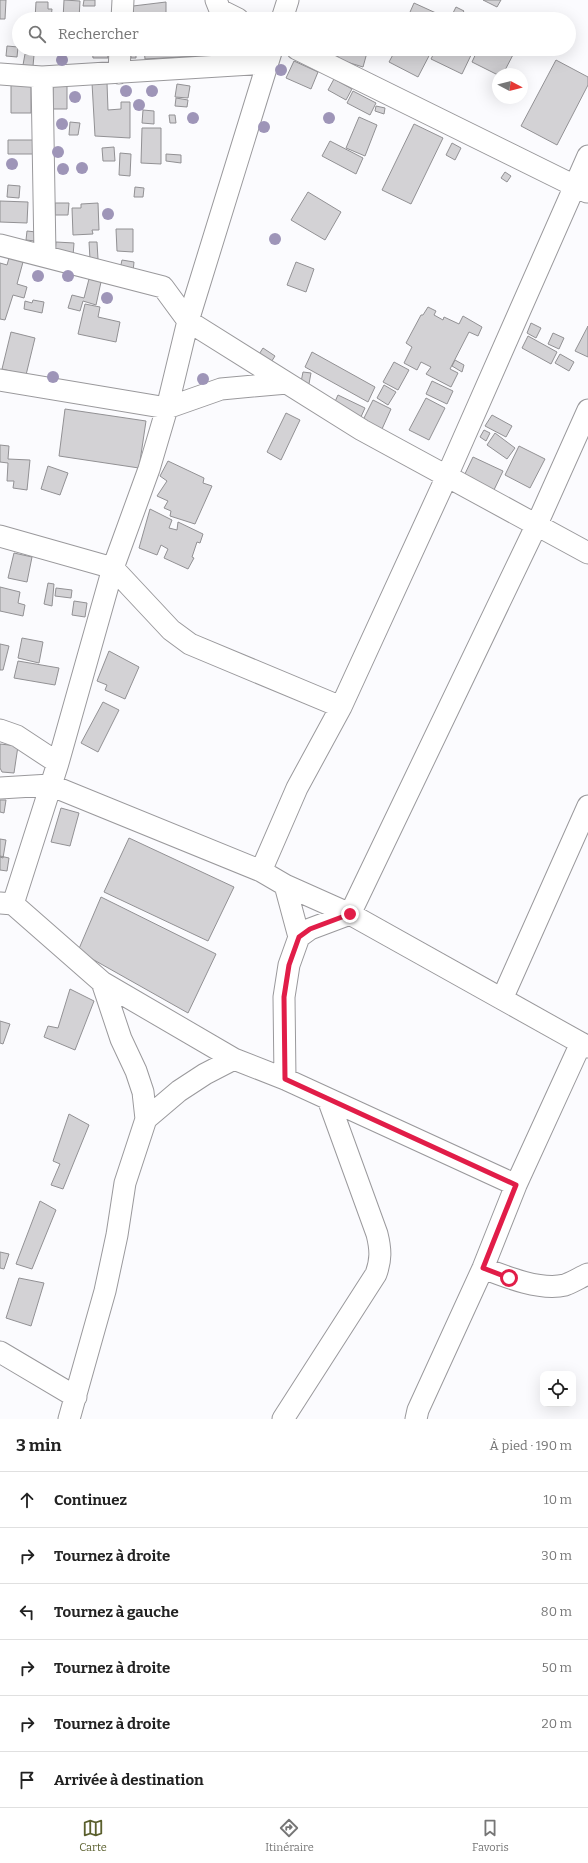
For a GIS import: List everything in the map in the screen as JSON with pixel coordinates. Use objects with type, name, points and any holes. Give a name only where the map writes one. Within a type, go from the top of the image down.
[{"type":"street","points":[[122,12],[123,0]]},
{"type":"street","points":[[216,0],[220,10],[224,12]]},
{"type":"street","points":[[284,12],[288,0]]},
{"type":"street","points":[[119,73],[120,56]]},
{"type":"street","points":[[0,74],[42,77],[119,73],[270,56],[188,321],[167,408],[149,469],[113,568],[58,763],[6,903],[102,982],[234,1059],[285,1079],[516,1185]]},
{"type":"street","points":[[310,56],[582,189]]},
{"type":"street","points":[[42,77],[45,255]]},
{"type":"street","points":[[261,871],[297,788],[341,707],[447,476],[582,189],[588,156]]},
{"type":"street","points":[[0,245],[45,255],[163,287],[188,321],[362,430],[588,553]]},
{"type":"street","points":[[0,380],[167,408],[221,389],[287,383]]},
{"type":"street","points":[[299,937],[310,929],[350,914],[537,524],[588,410]]},
{"type":"street","points":[[0,536],[113,568],[171,630],[190,644],[341,707]]},
{"type":"street","points":[[0,730],[17,736],[58,763]]},
{"type":"street","points":[[0,788],[50,785],[261,871],[286,885],[350,914],[584,1045],[516,1185],[483,1268],[418,1410],[416,1419]]},
{"type":"street","points":[[502,998],[588,806]]},
{"type":"street","points":[[285,1079],[284,997],[289,965],[299,937],[286,885]]},
{"type":"street","points":[[69,1419],[105,1291],[117,1235],[125,1183],[146,1119],[143,1092],[136,1071],[121,1039],[102,982]]},
{"type":"street","points":[[146,1119],[179,1091],[205,1074],[234,1059]]},
{"type":"street","points":[[283,1419],[376,1274],[380,1262],[381,1249],[377,1234],[328,1100]]},
{"type":"street","points":[[483,1268],[509,1278],[538,1285],[565,1285],[588,1274]]},
{"type":"street","points":[[0,1352],[76,1396]]},
{"type":"building","points":[[0,0],[6,0],[5,19],[0,19]]},
{"type":"building","points":[[64,0],[80,1],[79,12],[63,12]]},
{"type":"building","points":[[84,0],[95,0],[95,6],[83,6]]},
{"type":"building","points":[[483,0],[501,0],[497,7]]},
{"type":"building","points":[[36,2],[48,2],[48,9],[52,9],[52,12],[35,12]]},
{"type":"building","points":[[166,2],[166,12],[133,12],[133,6]]},
{"type":"building","points":[[414,3],[434,12],[410,12]]},
{"type":"building","points":[[456,7],[464,11],[463,12],[454,12]]},
{"type":"building","points":[[7,46],[12,46],[12,56],[17,57],[6,56]]},
{"type":"building","points":[[25,56],[34,56],[33,66],[23,65]]},
{"type":"building","points":[[93,56],[108,56],[108,58],[93,58]]},
{"type":"building","points":[[131,56],[136,56],[136,58],[131,58]]},
{"type":"building","points":[[145,56],[200,56],[145,59]]},
{"type":"building","points":[[338,56],[366,56],[363,67],[337,59]]},
{"type":"building","points":[[392,56],[429,56],[418,77],[389,62]]},
{"type":"building","points":[[432,56],[471,56],[462,74],[431,59]]},
{"type":"building","points":[[475,56],[512,56],[506,68],[492,68],[492,72],[472,62]]},
{"type":"building","points":[[556,60],[588,77],[588,85],[557,145],[521,126]]},
{"type":"building","points":[[294,61],[318,72],[311,89],[286,78]]},
{"type":"building","points":[[334,79],[352,89],[346,100],[328,90]]},
{"type":"building","points":[[92,83],[107,83],[108,110],[121,109],[121,102],[130,102],[130,138],[95,136]]},
{"type":"building","points":[[11,84],[31,84],[31,113],[11,113]]},
{"type":"building","points":[[53,84],[67,84],[67,109],[53,109]]},
{"type":"building","points":[[177,84],[190,86],[188,98],[175,97]]},
{"type":"building","points":[[353,91],[376,103],[370,115],[347,103]]},
{"type":"building","points":[[176,98],[188,100],[187,107],[175,106]]},
{"type":"building","points":[[376,106],[385,108],[384,114],[375,111]]},
{"type":"building","points":[[143,110],[154,111],[154,124],[142,123]]},
{"type":"building","points":[[169,115],[175,115],[176,123],[170,123]]},
{"type":"building","points":[[359,117],[377,125],[365,156],[346,148]]},
{"type":"building","points":[[70,122],[80,123],[78,135],[69,135]]},
{"type":"building","points":[[414,124],[443,138],[411,204],[382,190]]},
{"type":"building","points":[[142,128],[161,128],[161,164],[141,163]]},
{"type":"building","points":[[8,140],[33,140],[33,154],[8,154]]},
{"type":"building","points":[[330,141],[363,158],[356,174],[322,156]]},
{"type":"building","points":[[452,143],[461,148],[455,160],[446,155]]},
{"type":"building","points":[[114,147],[115,161],[103,161],[102,148]]},
{"type":"building","points":[[120,153],[131,154],[130,176],[119,175]]},
{"type":"building","points":[[166,154],[181,155],[181,163],[166,161]]},
{"type":"building","points":[[505,172],[511,176],[507,182],[501,178]]},
{"type":"building","points":[[8,185],[20,186],[19,198],[7,197]]},
{"type":"building","points":[[135,187],[144,188],[143,197],[134,197]]},
{"type":"building","points":[[308,192],[341,212],[325,240],[291,220]]},
{"type":"building","points":[[0,201],[28,202],[27,223],[0,222]]},
{"type":"building","points":[[55,203],[69,203],[68,215],[55,215]]},
{"type":"building","points":[[98,203],[99,230],[92,230],[93,234],[73,235],[72,208],[81,208],[81,204]]},
{"type":"building","points":[[116,229],[133,229],[133,252],[117,251]]},
{"type":"building","points":[[27,231],[36,232],[35,241],[26,240]]},
{"type":"building","points":[[56,242],[74,243],[73,256],[55,251]]},
{"type":"building","points":[[89,242],[97,242],[98,259],[90,259]]},
{"type":"building","points":[[9,258],[23,262],[17,284],[27,287],[24,298],[13,295],[5,320],[0,319],[0,263],[7,265]]},
{"type":"building","points":[[122,260],[134,262],[133,272],[120,269]]},
{"type":"building","points":[[296,262],[314,269],[306,292],[287,285]]},
{"type":"building","points":[[89,279],[101,282],[96,305],[83,301],[80,311],[68,308],[72,295],[84,298]]},
{"type":"building","points":[[33,300],[44,302],[42,313],[24,309],[25,301],[32,303]]},
{"type":"building","points":[[85,304],[100,307],[98,317],[120,322],[116,342],[78,334]]},
{"type":"building","points":[[428,307],[436,311],[434,315],[443,320],[444,317],[459,324],[463,316],[482,327],[478,336],[469,332],[450,369],[458,373],[451,387],[426,374],[431,367],[421,362],[417,370],[404,363],[412,347],[406,343],[421,315],[423,315]]},
{"type":"building","points":[[531,323],[541,328],[536,338],[527,333]]},
{"type":"building","points":[[588,326],[588,357],[575,351]]},
{"type":"building","points":[[11,332],[35,338],[26,375],[2,369]]},
{"type":"building","points":[[553,333],[564,338],[559,349],[548,344]]},
{"type":"building","points":[[528,336],[557,352],[551,364],[522,348]]},
{"type":"building","points":[[263,348],[275,356],[268,367],[256,359]]},
{"type":"building","points":[[312,352],[375,387],[368,402],[305,367]]},
{"type":"building","points":[[560,354],[574,362],[569,371],[555,363]]},
{"type":"building","points":[[455,360],[464,365],[462,372],[452,366]]},
{"type":"building","points":[[394,362],[409,370],[398,390],[383,382]]},
{"type":"building","points":[[303,372],[311,373],[308,389],[300,387]]},
{"type":"building","points":[[432,381],[453,391],[447,404],[426,394]]},
{"type":"building","points":[[384,385],[396,392],[388,405],[377,398]]},
{"type":"building","points":[[338,395],[365,408],[360,419],[333,406]]},
{"type":"building","points":[[426,398],[445,408],[429,440],[409,430]]},
{"type":"building","points":[[373,400],[391,409],[382,429],[363,420]]},
{"type":"building","points":[[65,409],[146,421],[139,468],[59,456]]},
{"type":"building","points":[[286,413],[300,420],[281,460],[267,452]]},
{"type":"building","points":[[492,415],[512,426],[506,437],[485,426]]},
{"type":"building","points":[[484,430],[490,433],[486,441],[480,437]]},
{"type":"building","points":[[495,433],[515,448],[507,459],[487,445]]},
{"type":"building","points":[[0,445],[9,446],[8,459],[30,460],[27,490],[13,488],[14,481],[7,481],[8,463],[0,462]]},
{"type":"building","points":[[519,446],[545,459],[530,488],[505,475]]},
{"type":"building","points":[[473,457],[503,471],[493,492],[463,478]]},
{"type":"building","points":[[168,461],[204,478],[203,483],[212,486],[195,524],[170,516],[171,511],[164,508],[168,501],[157,496],[167,481],[160,476]]},
{"type":"building","points":[[48,466],[68,473],[60,495],[41,489]]},
{"type":"building","points":[[150,509],[172,520],[169,528],[177,530],[178,522],[203,534],[200,543],[197,542],[192,557],[194,558],[188,569],[164,558],[168,549],[161,545],[157,555],[139,548]]},
{"type":"building","points":[[14,553],[32,557],[27,582],[8,578]]},
{"type":"building","points":[[48,583],[54,584],[52,606],[44,604]]},
{"type":"building","points":[[0,587],[20,592],[18,603],[25,605],[23,616],[0,611]]},
{"type":"building","points":[[56,588],[72,590],[71,598],[55,596]]},
{"type":"building","points":[[74,601],[87,603],[85,617],[72,615]]},
{"type":"building","points":[[22,638],[43,642],[39,663],[18,658]]},
{"type":"building","points":[[0,644],[9,646],[3,670],[0,670]]},
{"type":"building","points":[[109,651],[139,667],[125,699],[105,690],[107,685],[97,681]]},
{"type":"building","points":[[18,661],[59,668],[55,685],[14,678]]},
{"type":"building","points":[[103,702],[119,710],[98,752],[81,743]]},
{"type":"building","points":[[0,744],[18,746],[14,773],[2,772],[0,768]]},
{"type":"building","points":[[0,800],[6,800],[4,813],[0,812]]},
{"type":"building","points":[[61,808],[79,813],[70,846],[51,842]]},
{"type":"building","points":[[129,838],[234,887],[208,941],[104,892]]},
{"type":"building","points":[[0,839],[6,840],[3,858],[0,857]]},
{"type":"building","points":[[0,856],[9,858],[7,871],[0,870]]},
{"type":"building","points":[[101,897],[216,954],[188,1013],[78,951]]},
{"type":"building","points":[[70,989],[94,1001],[75,1050],[44,1037],[48,1026],[58,1028]]},
{"type":"building","points":[[0,1021],[10,1024],[3,1044],[0,1043]]},
{"type":"building","points":[[69,1114],[89,1125],[63,1189],[51,1185],[60,1164],[53,1161]]},
{"type":"building","points":[[40,1201],[56,1210],[32,1269],[16,1264]]},
{"type":"building","points":[[0,1252],[9,1254],[4,1269],[0,1268]]},
{"type":"building","points":[[19,1278],[44,1283],[31,1326],[6,1318]]},
{"type":"route","points":[[350,914],[310,929],[299,937],[289,965],[284,997],[285,1079],[516,1185],[483,1268],[509,1278]]}]
